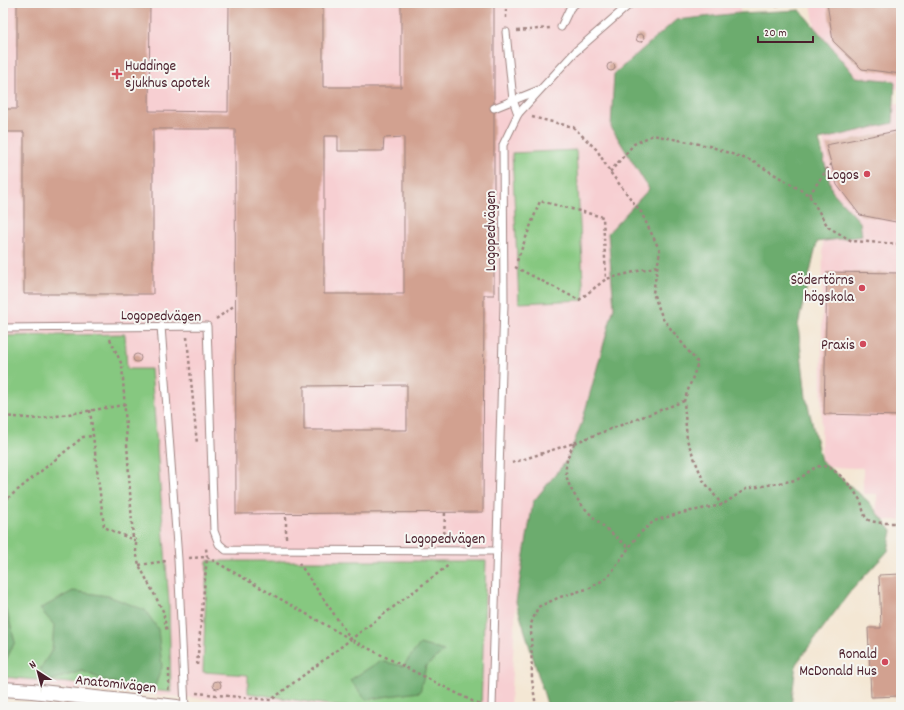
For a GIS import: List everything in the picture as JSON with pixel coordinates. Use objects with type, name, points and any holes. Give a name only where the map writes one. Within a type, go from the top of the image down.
[{"type":"street","name":"Anatomivägen","points":[[3,689],[178,707]]},
{"type":"lane","points":[[561,27],[570,8],[576,3]]},
{"type":"lane","name":"Logopedvägen","points":[[3,328],[207,326],[214,531],[219,544],[226,550],[497,551],[503,312],[503,145],[518,114],[576,51],[631,3]]},
{"type":"lane","points":[[506,32],[513,100],[518,114]]},
{"type":"lane","points":[[494,108],[541,89]]},
{"type":"lane","points":[[161,326],[178,559],[185,707]]},
{"type":"lane","points":[[492,707],[497,551]]},
{"type":"path","points":[[506,3],[506,32],[561,27]]},
{"type":"path","points":[[518,114],[573,127],[597,150],[610,172],[641,212],[660,251],[653,293],[663,319],[698,363],[684,400],[687,440],[703,480],[722,505]]},
{"type":"path","points":[[610,172],[634,144],[653,135],[709,146],[752,161],[809,195],[828,227],[852,241],[901,244]]},
{"type":"path","points":[[809,195],[831,164]]},
{"type":"path","points":[[515,267],[540,201],[603,217],[606,280]]},
{"type":"path","points":[[503,261],[579,300],[606,280],[658,266]]},
{"type":"path","points":[[207,326],[235,305]]},
{"type":"path","points":[[110,337],[122,365],[136,551],[139,565],[163,611],[168,633]]},
{"type":"path","points":[[498,467],[574,443],[684,400]]},
{"type":"path","points":[[3,416],[38,419],[124,405]]},
{"type":"path","points":[[90,410],[104,527],[134,540]]},
{"type":"path","points":[[3,502],[83,437],[94,436]]},
{"type":"path","points":[[574,443],[566,460],[566,474],[574,496],[587,510],[629,548]]},
{"type":"path","points":[[536,707],[532,680],[531,624],[538,607],[560,597],[590,588],[608,578],[638,535],[654,521],[682,513],[722,505],[746,490],[796,480],[803,477],[815,468],[824,466],[837,472],[850,486],[860,501],[866,518],[881,522],[901,523]]},
{"type":"path","points":[[197,670],[207,557],[352,640],[484,707]]},
{"type":"path","points":[[139,565],[178,559]]},
{"type":"path","points":[[297,559],[352,640]]},
{"type":"path","points":[[195,693],[272,700],[452,563]]},
{"type":"path","points":[[164,693],[168,689],[169,685],[169,663]]},
{"type":"shaded area","points":[[3,3],[740,3],[740,13],[676,20],[611,127],[649,189],[608,233],[614,307],[582,422],[567,460],[533,502],[516,602],[510,707],[302,707],[160,695],[3,685]]},
{"type":"shaded area","points":[[811,3],[901,3],[901,89],[824,87]]},
{"type":"shaded area","name":"Södertörns högskola","points":[[901,104],[901,520],[876,520],[877,494],[863,494],[863,468],[821,467],[824,108]]},
{"type":"green space","points":[[800,10],[856,77],[895,81],[893,123],[819,140],[832,191],[860,222],[862,236],[817,242],[798,325],[806,397],[821,461],[868,501],[892,531],[888,551],[850,592],[796,664],[791,707],[548,707],[516,602],[533,502],[567,460],[582,422],[614,307],[608,233],[649,189],[611,127],[614,74],[676,20],[740,13]]},
{"type":"green space","points":[[576,150],[584,300],[519,303],[512,153]]},
{"type":"green space","points":[[125,334],[127,369],[151,369],[169,603],[171,692],[3,677],[7,611],[3,611],[3,336]]},
{"type":"green space","points":[[207,561],[486,561],[481,707],[342,707],[248,693],[248,675],[203,672]]},
{"type":"green space","points":[[73,591],[108,596],[145,610],[158,629],[162,667],[155,686],[134,688],[101,679],[82,671],[49,681],[40,669],[52,650],[54,625],[40,609]]},
{"type":"green space","points":[[3,611],[7,611],[15,642],[5,662],[3,663]]},
{"type":"green space","points":[[420,644],[444,651],[426,666],[420,692],[366,700],[350,680],[380,661],[403,666]]},
{"type":"building","points":[[17,3],[150,3],[149,111],[228,112],[229,3],[323,3],[323,87],[401,87],[401,3],[494,3],[494,295],[484,295],[483,512],[236,514],[235,129],[153,129],[153,294],[24,294],[24,132],[3,132],[3,109],[17,109]],"holes":[[[324,136],[338,136],[338,151],[383,151],[384,138],[404,137],[404,294],[324,294]],[[407,385],[407,430],[304,430],[304,386]]]},
{"type":"building","points":[[772,3],[781,3],[777,7]]},
{"type":"building","points":[[827,3],[901,3],[901,74],[862,69],[833,41]]},
{"type":"building","points":[[638,34],[642,34],[644,38],[642,42],[638,42],[636,40],[636,36]]},
{"type":"building","points":[[609,63],[613,63],[615,67],[613,71],[609,71],[607,69],[607,65]]},
{"type":"building","name":"Logos","points":[[901,130],[901,223],[860,215],[837,185],[826,145]]},
{"type":"building","name":"Praxis","points":[[827,272],[901,273],[901,416],[824,414]]},
{"type":"building","points":[[135,354],[139,354],[141,358],[139,362],[135,362],[133,360],[133,356]]},
{"type":"building","name":"Ronald McDonald Hus","points":[[901,574],[901,696],[871,697],[868,628],[881,628],[879,575]]},
{"type":"building","points":[[215,681],[219,681],[221,685],[219,689],[215,689],[213,687],[213,683]]},
{"type":"place","name":"Huddinge sjukhus apotek","points":[[117,74]]},
{"type":"place","name":"Logos","points":[[867,174]]},
{"type":"place","name":"Södertörns högskola","points":[[862,288]]},
{"type":"place","name":"Praxis","points":[[863,344]]},
{"type":"place","name":"Ronald McDonald Hus","points":[[885,662]]}]
